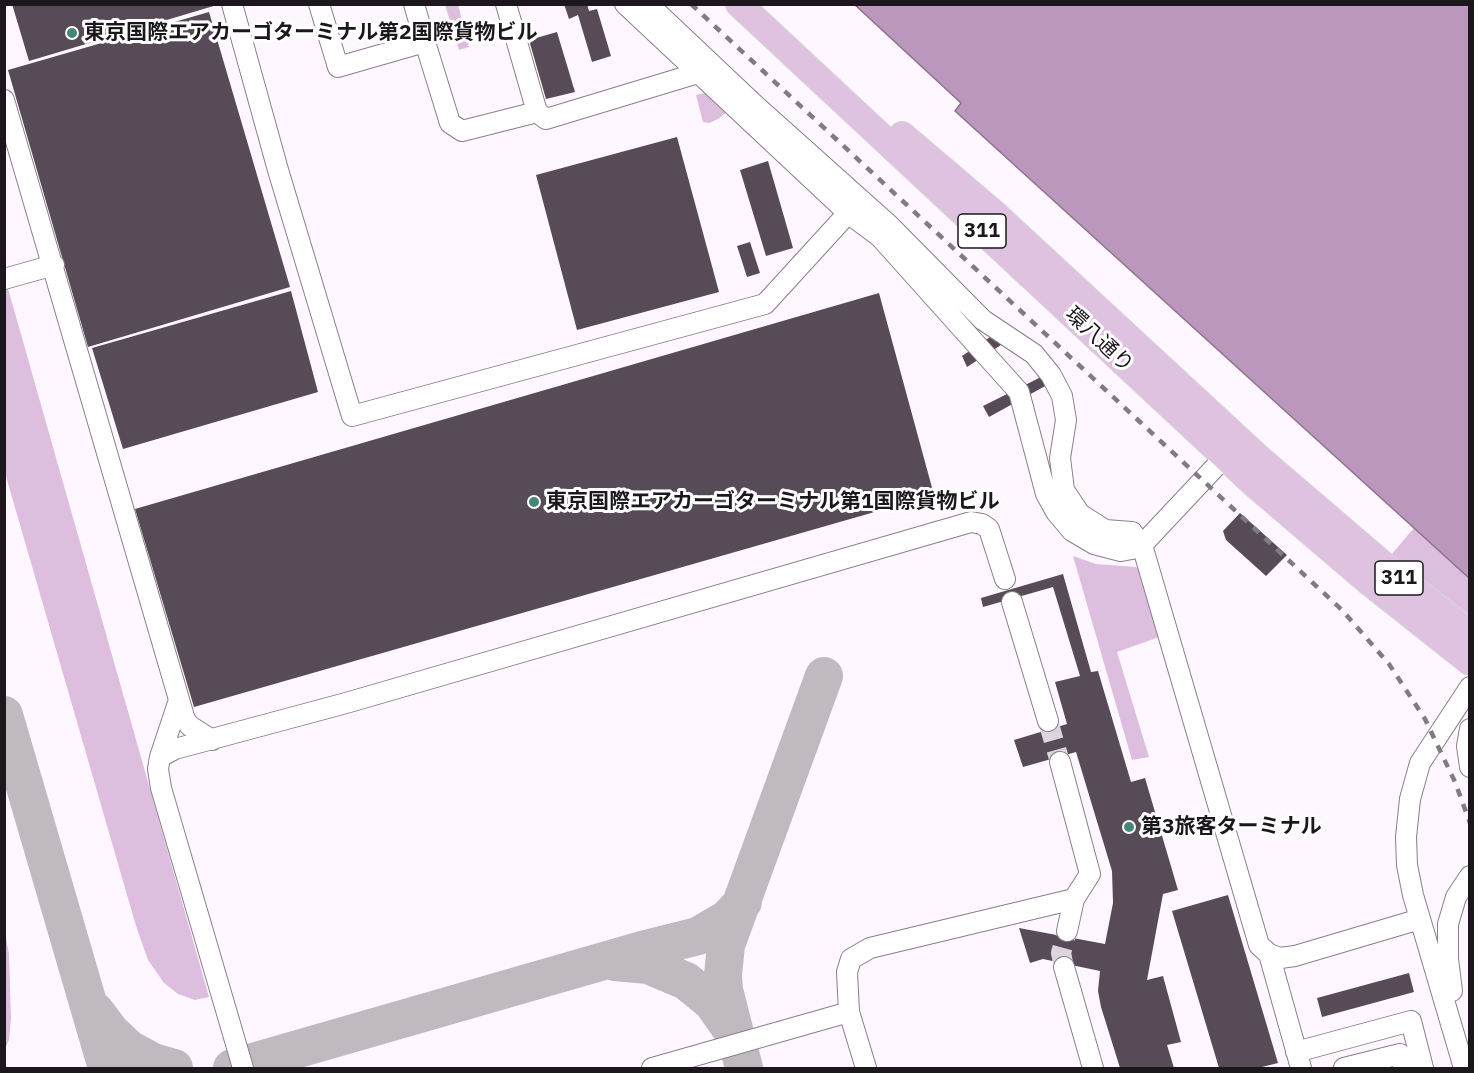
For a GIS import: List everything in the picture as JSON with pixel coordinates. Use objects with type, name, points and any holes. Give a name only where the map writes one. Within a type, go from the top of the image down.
[{"type":"main road","name":"環八通り","points":[[739,4],[1233,449],[1330,520],[1470,633]]},
{"type":"main road","name":"環八通り","points":[[761,4],[897,131],[996,215],[1360,575],[1470,662]]},
{"type":"street","points":[[232,4],[278,170],[352,416],[765,304],[854,207]]},
{"type":"street","points":[[320,4],[338,67],[425,42]]},
{"type":"street","points":[[414,4],[450,123],[462,131],[537,112]]},
{"type":"street","points":[[506,4],[537,112],[546,119],[698,73]]},
{"type":"street","points":[[625,4],[698,73],[854,207],[890,225],[983,320],[1034,354],[1051,375],[1062,396],[1066,420],[1060,458],[1064,489],[1080,514],[1105,530],[1132,532],[1142,545],[1259,945],[1269,954],[1280,958],[1295,956],[1420,919]]},
{"type":"street","points":[[648,4],[854,207],[1019,392],[1046,494],[1056,512],[1072,531],[1094,544],[1121,551],[1142,545],[1233,449]]},
{"type":"street","points":[[4,99],[54,265],[184,720],[212,740]]},
{"type":"street","points":[[4,279],[54,265]]},
{"type":"street","points":[[160,757],[175,749],[346,703],[971,522],[982,524],[989,529],[1005,579]]},
{"type":"street","points":[[1012,602],[1048,722]]},
{"type":"street","points":[[1464,1068],[1420,919],[1407,865],[1406,837],[1410,799],[1420,763],[1470,687]]},
{"type":"street","points":[[179,700],[160,757],[158,769],[161,788],[243,1068]]},
{"type":"street","points":[[1470,729],[1467,746],[1470,767]]},
{"type":"street","points":[[1059,762],[1090,874],[1074,899],[1067,931]]},
{"type":"street","points":[[1457,1041],[1447,938],[1451,911],[1456,897],[1470,876]]},
{"type":"street","points":[[866,1068],[849,1011],[847,972],[851,959],[870,948],[1074,899]]},
{"type":"street","points":[[1269,954],[1299,1060],[1327,1044],[1411,1021],[1423,1068]]},
{"type":"street","points":[[1064,968],[1093,1068]]},
{"type":"street","points":[[652,1068],[849,1011]]},
{"type":"street","points":[[1327,1044],[1334,1068]]},
{"type":"street","points":[[1344,1068],[1400,1054],[1404,1068]]},
{"type":"shaded area","points":[[445,5],[458,5],[469,47],[459,50]]},
{"type":"shaded area","points":[[855,5],[1469,5],[1469,578],[955,111],[961,103]]},
{"type":"shaded area","points":[[711,92],[727,112],[709,123],[703,122],[696,95]]},
{"type":"shaded area","points":[[4,285],[7,285],[209,997],[195,1000],[178,994],[164,983],[148,960],[136,926],[5,473]]},
{"type":"shaded area","points":[[1414,528],[1469,578],[1469,615],[1458,610],[1391,555]]},
{"type":"shaded area","points":[[1073,556],[1096,564],[1136,567],[1143,574],[1159,637],[1117,652],[1149,757],[1132,760]]},
{"type":"shaded area","points":[[5,932],[9,954],[11,1018],[9,1040],[5,1049]]},
{"type":"building","name":"東京国際エアカーゴターミナル第2国際貨物ビル","points":[[12,4],[217,4],[217,5],[29,61]]},
{"type":"building","points":[[564,4],[587,4],[589,11],[597,9],[611,56],[592,62],[578,15],[569,19]]},
{"type":"building","points":[[209,12],[290,287],[88,347],[8,70]]},
{"type":"building","points":[[557,32],[575,92],[546,99],[529,40]]},
{"type":"building","points":[[677,137],[719,292],[577,330],[536,175]]},
{"type":"building","points":[[768,161],[793,248],[766,256],[740,170]]},
{"type":"building","points":[[750,242],[760,273],[747,277],[737,246]]},
{"type":"building","points":[[291,291],[318,392],[123,449],[92,348]]},
{"type":"building","name":"東京国際エアカーゴターミナル第1国際貨物ビル","points":[[879,293],[934,495],[194,707],[135,509]]},
{"type":"building","points":[[993,335],[1001,345],[967,367],[962,356]]},
{"type":"building","points":[[1041,377],[1047,385],[989,417],[983,406]]},
{"type":"building","points":[[1240,513],[1287,555],[1266,576],[1226,540],[1223,531]]},
{"type":"building","name":"第3旅客ターミナル","points":[[1063,574],[1091,672],[1098,671],[1131,782],[1145,778],[1178,890],[1163,894],[1147,980],[1163,976],[1181,1042],[1167,1045],[1174,1068],[1120,1068],[1101,1007],[1098,991],[1100,971],[1043,959],[1030,963],[1019,928],[1105,944],[1113,903],[1112,871],[1076,752],[1023,767],[1014,740],[1067,724],[1055,682],[1080,676],[1053,587],[983,607],[981,598]]},
{"type":"building","points":[[1228,895],[1278,1063],[1258,1068],[1219,1068],[1172,911]]},
{"type":"building","points":[[1409,973],[1414,992],[1322,1017],[1317,998]]},
{"type":"taxiway","points":[[744,1068],[724,990],[726,945],[824,676]]},
{"type":"taxiway","points":[[4,715],[107,1068]]},
{"type":"taxiway","points":[[232,1068],[698,936],[727,919],[743,902]]},
{"type":"taxiway","points":[[615,962],[648,965],[686,981],[712,1002],[731,1029]]},
{"type":"taxiway","points":[[95,1011],[110,1031],[129,1049],[153,1062],[174,1068]]},
{"type":"tunnel","points":[[1048,721],[1060,762]]},
{"type":"tunnel","points":[[1064,967],[1061,953],[1067,931]]},
{"type":"railway","points":[[691,4],[1342,610],[1389,664],[1425,719],[1455,782],[1470,823]]},
{"type":"place","name":"東京国際エアカーゴターミナル第2国際貨物ビル","points":[[72,33]]},
{"type":"place","name":"東京国際エアカーゴターミナル第1国際貨物ビル","points":[[534,502]]},
{"type":"place","name":"第3旅客ターミナル","points":[[1129,827]]}]
